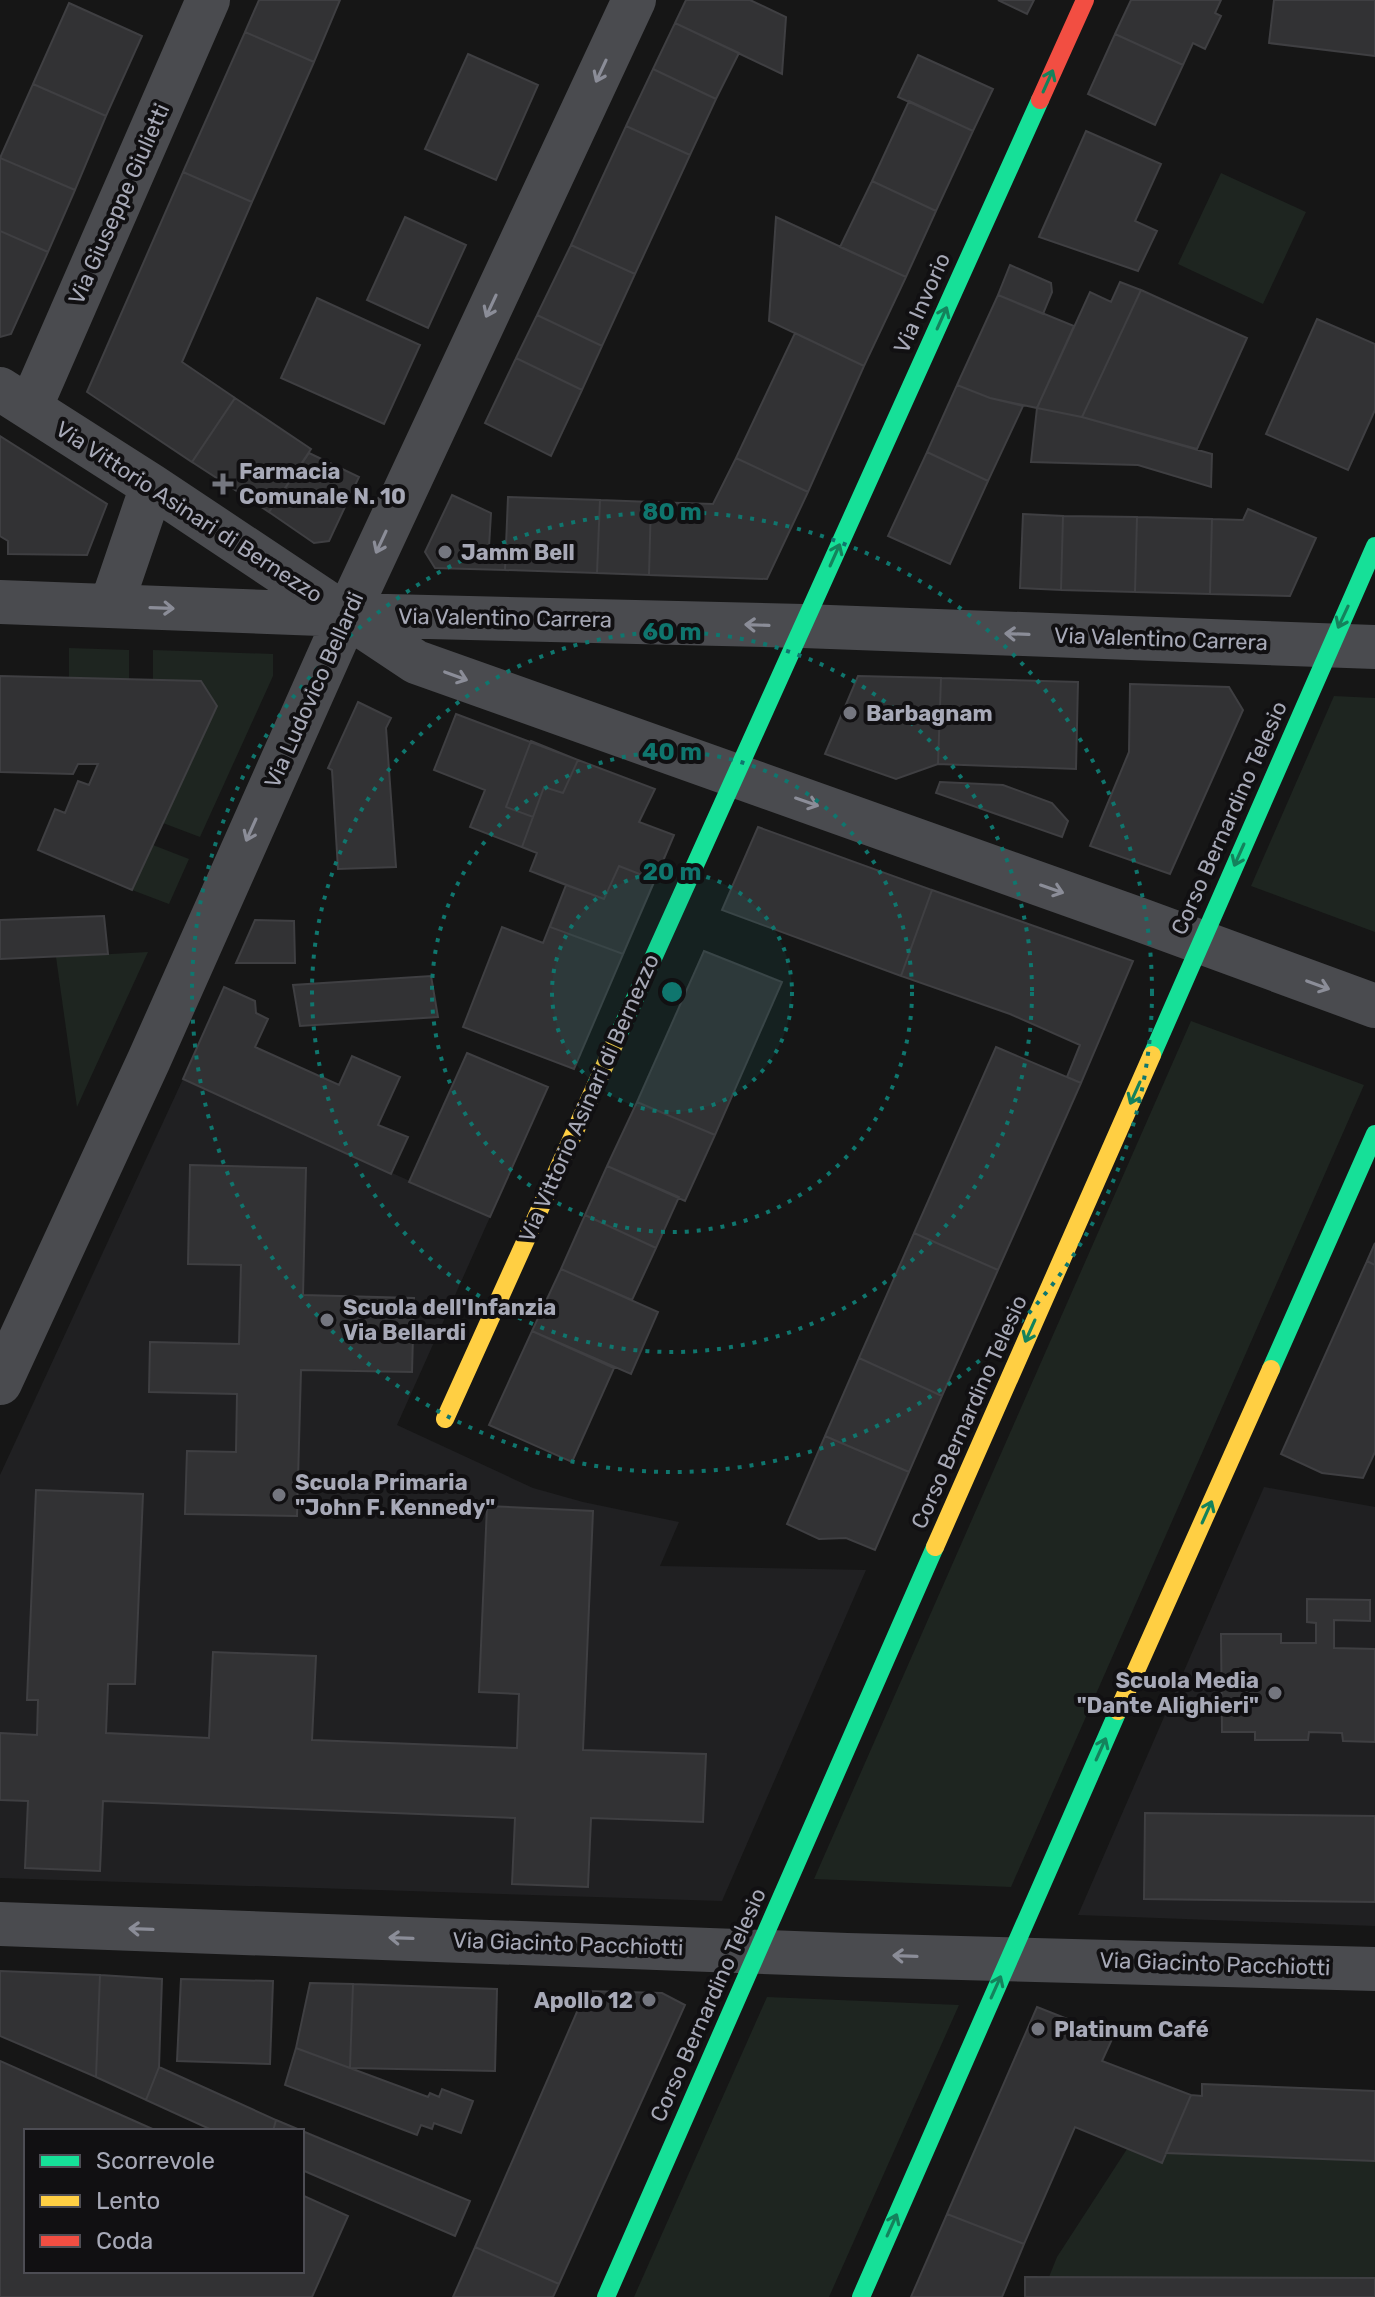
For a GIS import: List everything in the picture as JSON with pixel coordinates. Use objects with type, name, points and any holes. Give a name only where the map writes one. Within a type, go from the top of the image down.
[{"type":"street","name":"Via Giuseppe Giulietti","points":[[15,399],[208,0]]},
{"type":"street","name":"Via Ludovico Bellardi","points":[[0,1383],[149,1060],[347,615],[634,0]]},
{"type":"street","name":"Via Invorio","points":[[803,626],[1085,0]]},
{"type":"street","name":"Via Vittorio Asinari di Bernezzo","points":[[15,399],[416,662],[1375,1006]]},
{"type":"street","points":[[111,606],[152,486]]},
{"type":"street","name":"Corso Bernardino Telesio","points":[[606,2297],[1375,546]]},
{"type":"street","name":"Via Valentino Carrera","points":[[0,602],[1375,647]]},
{"type":"street","points":[[733,776],[803,626]]},
{"type":"street","name":"Via Vittorio Asinari di Bernezzo","points":[[445,1419],[733,776]]},
{"type":"street","points":[[861,2297],[1375,1134]]},
{"type":"street","name":"Via Giacinto Pacchiotti","points":[[0,1924],[1375,1969]]},
{"type":"shaded area","points":[[1221,173],[1306,212],[1263,304],[1178,264]]},
{"type":"shaded area","points":[[69,648],[129,650],[129,680],[69,678]]},
{"type":"shaded area","points":[[153,650],[273,654],[273,676],[200,837],[163,823],[216,705],[201,681],[153,680]]},
{"type":"shaded area","points":[[1334,696],[1375,698],[1375,932],[1251,886]]},
{"type":"shaded area","points":[[153,845],[189,859],[169,904],[132,890]]},
{"type":"shaded area","points":[[148,952],[77,1107],[56,957]]},
{"type":"shaded area","points":[[1191,1021],[1364,1085],[1011,1887],[814,1879]]},
{"type":"shaded area","name":"Scuola Primaria \"John F. Kennedy\"","points":[[183,1079],[490,1217],[397,1425],[533,1488],[679,1522],[660,1566],[866,1570],[722,1901],[0,1878],[0,1475]]},
{"type":"shaded area","name":"Scuola Media \"Dante Alighieri\"","points":[[1264,1487],[1375,1507],[1375,1926],[1078,1915]]},
{"type":"shaded area","points":[[767,1997],[959,2005],[829,2297],[634,2297]]},
{"type":"shaded area","points":[[1127,2149],[1161,2162],[1166,2153],[1375,2161],[1375,2278],[1049,2277],[1057,2257]]},
{"type":"building","points":[[259,0],[340,0],[314,62],[245,32]]},
{"type":"building","points":[[686,0],[750,0],[786,17],[782,74],[675,23]]},
{"type":"building","points":[[998,0],[1034,0],[1027,14]]},
{"type":"building","points":[[1131,0],[1221,0],[1215,13],[1221,16],[1205,49],[1193,43],[1183,65],[1115,34]]},
{"type":"building","points":[[1274,0],[1375,0],[1375,56],[1269,43]]},
{"type":"building","points":[[69,3],[142,36],[106,116],[33,84]]},
{"type":"building","points":[[675,23],[739,53],[716,99],[653,69]]},
{"type":"building","points":[[245,32],[314,62],[252,202],[183,172]]},
{"type":"building","points":[[1115,34],[1183,65],[1155,125],[1088,94]]},
{"type":"building","points":[[468,54],[538,85],[496,180],[425,149]]},
{"type":"building","points":[[918,55],[993,89],[973,131],[898,97]]},
{"type":"building","points":[[653,69],[716,99],[690,155],[626,126]]},
{"type":"building","points":[[33,84],[106,116],[75,190],[0,158]]},
{"type":"building","points":[[909,101],[973,131],[936,211],[872,181]]},
{"type":"building","points":[[626,126],[690,155],[635,274],[571,245]]},
{"type":"building","points":[[1086,131],[1161,164],[1135,221],[1157,231],[1138,271],[1039,237]]},
{"type":"building","points":[[0,158],[75,190],[48,252],[0,231]]},
{"type":"building","points":[[183,172],[252,202],[182,362],[235,398],[192,462],[87,392]]},
{"type":"building","points":[[872,181],[936,211],[906,277],[840,247]]},
{"type":"building","points":[[405,217],[466,245],[428,328],[367,300]]},
{"type":"building","points":[[776,217],[906,277],[864,366],[769,321]]},
{"type":"building","points":[[0,231],[48,252],[11,334],[0,337]]},
{"type":"building","points":[[571,245],[635,274],[602,346],[537,315]]},
{"type":"building","points":[[1010,265],[1051,283],[1052,292],[1043,314],[998,295]]},
{"type":"building","points":[[1120,282],[1141,290],[1082,417],[1037,408],[1090,292],[1111,302]]},
{"type":"building","points":[[1141,290],[1247,338],[1197,449],[1082,417]]},
{"type":"building","points":[[998,295],[1074,326],[1037,408],[990,398],[957,385]]},
{"type":"building","points":[[317,298],[420,345],[384,424],[281,378]]},
{"type":"building","points":[[537,315],[602,346],[582,390],[516,358]]},
{"type":"building","points":[[1317,319],[1375,344],[1375,410],[1348,470],[1266,434]]},
{"type":"building","points":[[795,333],[864,366],[808,492],[736,458]]},
{"type":"building","points":[[516,358],[582,390],[551,456],[485,423]]},
{"type":"building","points":[[957,385],[1023,406],[988,481],[927,452]]},
{"type":"building","points":[[235,398],[311,449],[269,512],[192,462]]},
{"type":"building","points":[[1037,408],[1082,417],[1212,454],[1211,487],[1138,465],[1031,462]]},
{"type":"building","points":[[0,436],[107,504],[87,555],[8,554],[8,541],[0,536]]},
{"type":"building","points":[[927,452],[988,481],[950,564],[888,536]]},
{"type":"building","points":[[309,453],[359,477],[329,541],[314,543],[269,512]]},
{"type":"building","points":[[736,458],[808,492],[767,579],[649,575],[651,502],[713,504]]},
{"type":"building","points":[[452,495],[491,513],[489,547],[506,548],[505,570],[435,568],[425,552]]},
{"type":"building","points":[[508,497],[600,500],[597,573],[505,570]]},
{"type":"building","points":[[600,500],[651,502],[649,575],[597,573]]},
{"type":"building","points":[[1248,509],[1316,538],[1290,596],[1210,594],[1212,519],[1243,520]]},
{"type":"building","points":[[1023,514],[1063,516],[1061,590],[1020,588]]},
{"type":"building","points":[[1063,516],[1137,517],[1135,592],[1061,590]]},
{"type":"building","points":[[1137,517],[1212,519],[1210,594],[1135,592]]},
{"type":"building","points":[[0,676],[201,681],[217,706],[132,890],[38,850],[55,809],[65,813],[78,781],[89,785],[98,764],[78,764],[73,774],[0,772]]},
{"type":"building","points":[[858,676],[941,678],[938,764],[896,779],[825,754]]},
{"type":"building","points":[[941,678],[1078,682],[1076,769],[938,764]]},
{"type":"building","points":[[1130,684],[1229,687],[1243,710],[1170,874],[1090,846],[1129,752]]},
{"type":"building","points":[[358,702],[391,718],[386,728],[396,867],[338,869],[332,770],[328,768]]},
{"type":"building","points":[[456,714],[655,789],[639,822],[674,835],[574,1069],[463,1027],[502,927],[543,943],[566,885],[530,871],[537,853],[470,827],[485,790],[434,770]]},
{"type":"building","points":[[531,741],[578,760],[563,793],[544,787],[533,817],[506,807]]},
{"type":"building","points":[[578,760],[655,789],[639,822],[674,835],[655,880],[619,866],[604,899],[530,871],[537,853],[522,847],[544,787],[563,793]]},
{"type":"building","points":[[940,782],[1003,785],[1052,803],[1068,821],[1062,837],[936,793]]},
{"type":"building","points":[[758,827],[932,890],[901,976],[722,910]]},
{"type":"building","points":[[619,866],[655,880],[623,954],[550,927],[566,885],[604,899]]},
{"type":"building","points":[[932,890],[1133,961],[1081,1083],[1067,1077],[1080,1045],[1010,1014],[901,976]]},
{"type":"building","points":[[104,916],[108,954],[0,959],[0,920]]},
{"type":"building","points":[[255,920],[294,921],[295,963],[236,963]]},
{"type":"building","points":[[704,951],[782,982],[715,1135],[637,1102]]},
{"type":"building","points":[[431,976],[438,1017],[300,1026],[293,985]]},
{"type":"building","points":[[224,987],[255,1001],[256,1013],[268,1019],[255,1047],[339,1085],[352,1056],[400,1077],[378,1125],[408,1137],[391,1174],[183,1079]]},
{"type":"building","points":[[996,1047],[1081,1083],[998,1270],[914,1233]]},
{"type":"building","points":[[467,1053],[548,1087],[490,1217],[409,1182]]},
{"type":"building","points":[[637,1102],[715,1135],[685,1201],[607,1166]]},
{"type":"building","name":"Scuola dell'Infanzia Via Bellardi","points":[[190,1165],[306,1168],[303,1295],[414,1298],[412,1372],[301,1370],[297,1516],[185,1514],[187,1451],[236,1452],[237,1394],[149,1392],[150,1342],[239,1344],[241,1265],[188,1264]]},
{"type":"building","points":[[607,1166],[679,1197],[656,1248],[585,1215]]},
{"type":"building","points":[[585,1215],[656,1248],[632,1300],[561,1269]]},
{"type":"building","points":[[914,1233],[998,1270],[942,1396],[859,1358]]},
{"type":"building","points":[[1375,1243],[1375,1265],[1367,1261]]},
{"type":"building","points":[[1367,1261],[1375,1265],[1375,1452],[1363,1478],[1322,1473],[1281,1454]]},
{"type":"building","points":[[561,1269],[658,1312],[631,1374],[532,1331]]},
{"type":"building","points":[[532,1331],[614,1368],[572,1462],[489,1425]]},
{"type":"building","points":[[859,1358],[942,1396],[909,1472],[825,1436]]},
{"type":"building","points":[[825,1436],[909,1472],[875,1550],[846,1538],[819,1539],[787,1524]]},
{"type":"building","points":[[36,1490],[143,1494],[135,1684],[108,1684],[106,1733],[209,1738],[213,1652],[316,1656],[312,1740],[517,1748],[519,1694],[479,1692],[487,1506],[593,1511],[583,1750],[706,1754],[703,1822],[591,1818],[588,1887],[512,1884],[515,1818],[103,1801],[100,1871],[25,1868],[28,1801],[0,1800],[0,1733],[37,1735],[38,1700],[27,1700]]},
{"type":"building","points":[[1307,1599],[1370,1600],[1370,1621],[1334,1620],[1334,1648],[1375,1649],[1375,1742],[1343,1741],[1342,1733],[1309,1732],[1308,1740],[1255,1740],[1255,1732],[1222,1732],[1221,1634],[1281,1634],[1281,1643],[1316,1643],[1316,1623],[1307,1622]]},
{"type":"building","points":[[1145,1813],[1375,1816],[1375,1902],[1144,1899]]},
{"type":"building","points":[[0,1971],[100,1975],[96,2077],[0,2036]]},
{"type":"building","points":[[100,1975],[162,1979],[159,2067],[146,2100],[96,2077]]},
{"type":"building","points":[[181,1979],[273,1981],[270,2064],[177,2061]]},
{"type":"building","points":[[310,1983],[353,1984],[350,2068],[296,2048]]},
{"type":"building","points":[[353,1984],[497,1989],[495,2071],[350,2068]]},
{"type":"building","points":[[586,1991],[662,1993],[685,2005],[559,2284],[475,2247]]},
{"type":"building","points":[[1037,2007],[1113,2037],[1102,2061],[1191,2095],[1162,2163],[1075,2127],[1024,2244],[947,2214]]},
{"type":"building","points":[[296,2048],[428,2097],[430,2093],[439,2097],[442,2089],[473,2101],[461,2133],[434,2123],[432,2129],[421,2125],[417,2135],[285,2085]]},
{"type":"building","points":[[0,2061],[153,2129],[24,2129],[24,2273],[304,2273],[304,2196],[348,2216],[312,2297],[0,2297]]},
{"type":"building","points":[[159,2067],[276,2120],[274,2129],[210,2129],[146,2100]]},
{"type":"building","points":[[1202,2084],[1375,2091],[1375,2161],[1166,2153],[1191,2095],[1202,2096]]},
{"type":"building","points":[[276,2120],[298,2129],[274,2129]]},
{"type":"building","points":[[304,2132],[470,2201],[455,2236],[304,2171]]},
{"type":"building","points":[[947,2214],[1024,2244],[1002,2297],[911,2297]]},
{"type":"building","points":[[475,2247],[559,2284],[553,2297],[453,2297]]},
{"type":"building","points":[[1025,2277],[1375,2278],[1375,2297],[1025,2297]]},
{"type":"traffic: fast","points":[[618,1036],[1040,100]]},
{"type":"traffic: fast","points":[[1152,1055],[1375,546]]},
{"type":"traffic: fast","points":[[1271,1369],[1375,1134]]},
{"type":"traffic: fast","points":[[606,2297],[935,1547]]},
{"type":"traffic: fast","points":[[861,2297],[1118,1711]]},
{"type":"traffic: slow","points":[[445,1419],[618,1036]]},
{"type":"traffic: slow","points":[[935,1547],[1152,1055]]},
{"type":"traffic: slow","points":[[1118,1711],[1271,1369]]},
{"type":"traffic: jam","points":[[1040,100],[1085,0]]},
{"type":"place","name":"Farmacia Comunale N. 10","points":[[223,484]]},
{"type":"place","name":"Jamm Bell","points":[[445,552]]},
{"type":"place","name":"Barbagnam","points":[[850,713]]},
{"type":"place","name":"Scuola dell'Infanzia Via Bellardi","points":[[327,1320]]},
{"type":"place","name":"Scuola Primaria \"John F. Kennedy\"","points":[[279,1495]]},
{"type":"place","name":"Scuola Media \"Dante Alighieri\"","points":[[1275,1693]]},
{"type":"place","name":"Apollo 12","points":[[649,2000]]},
{"type":"place","name":"Platinum Café","points":[[1038,2029]]}]
